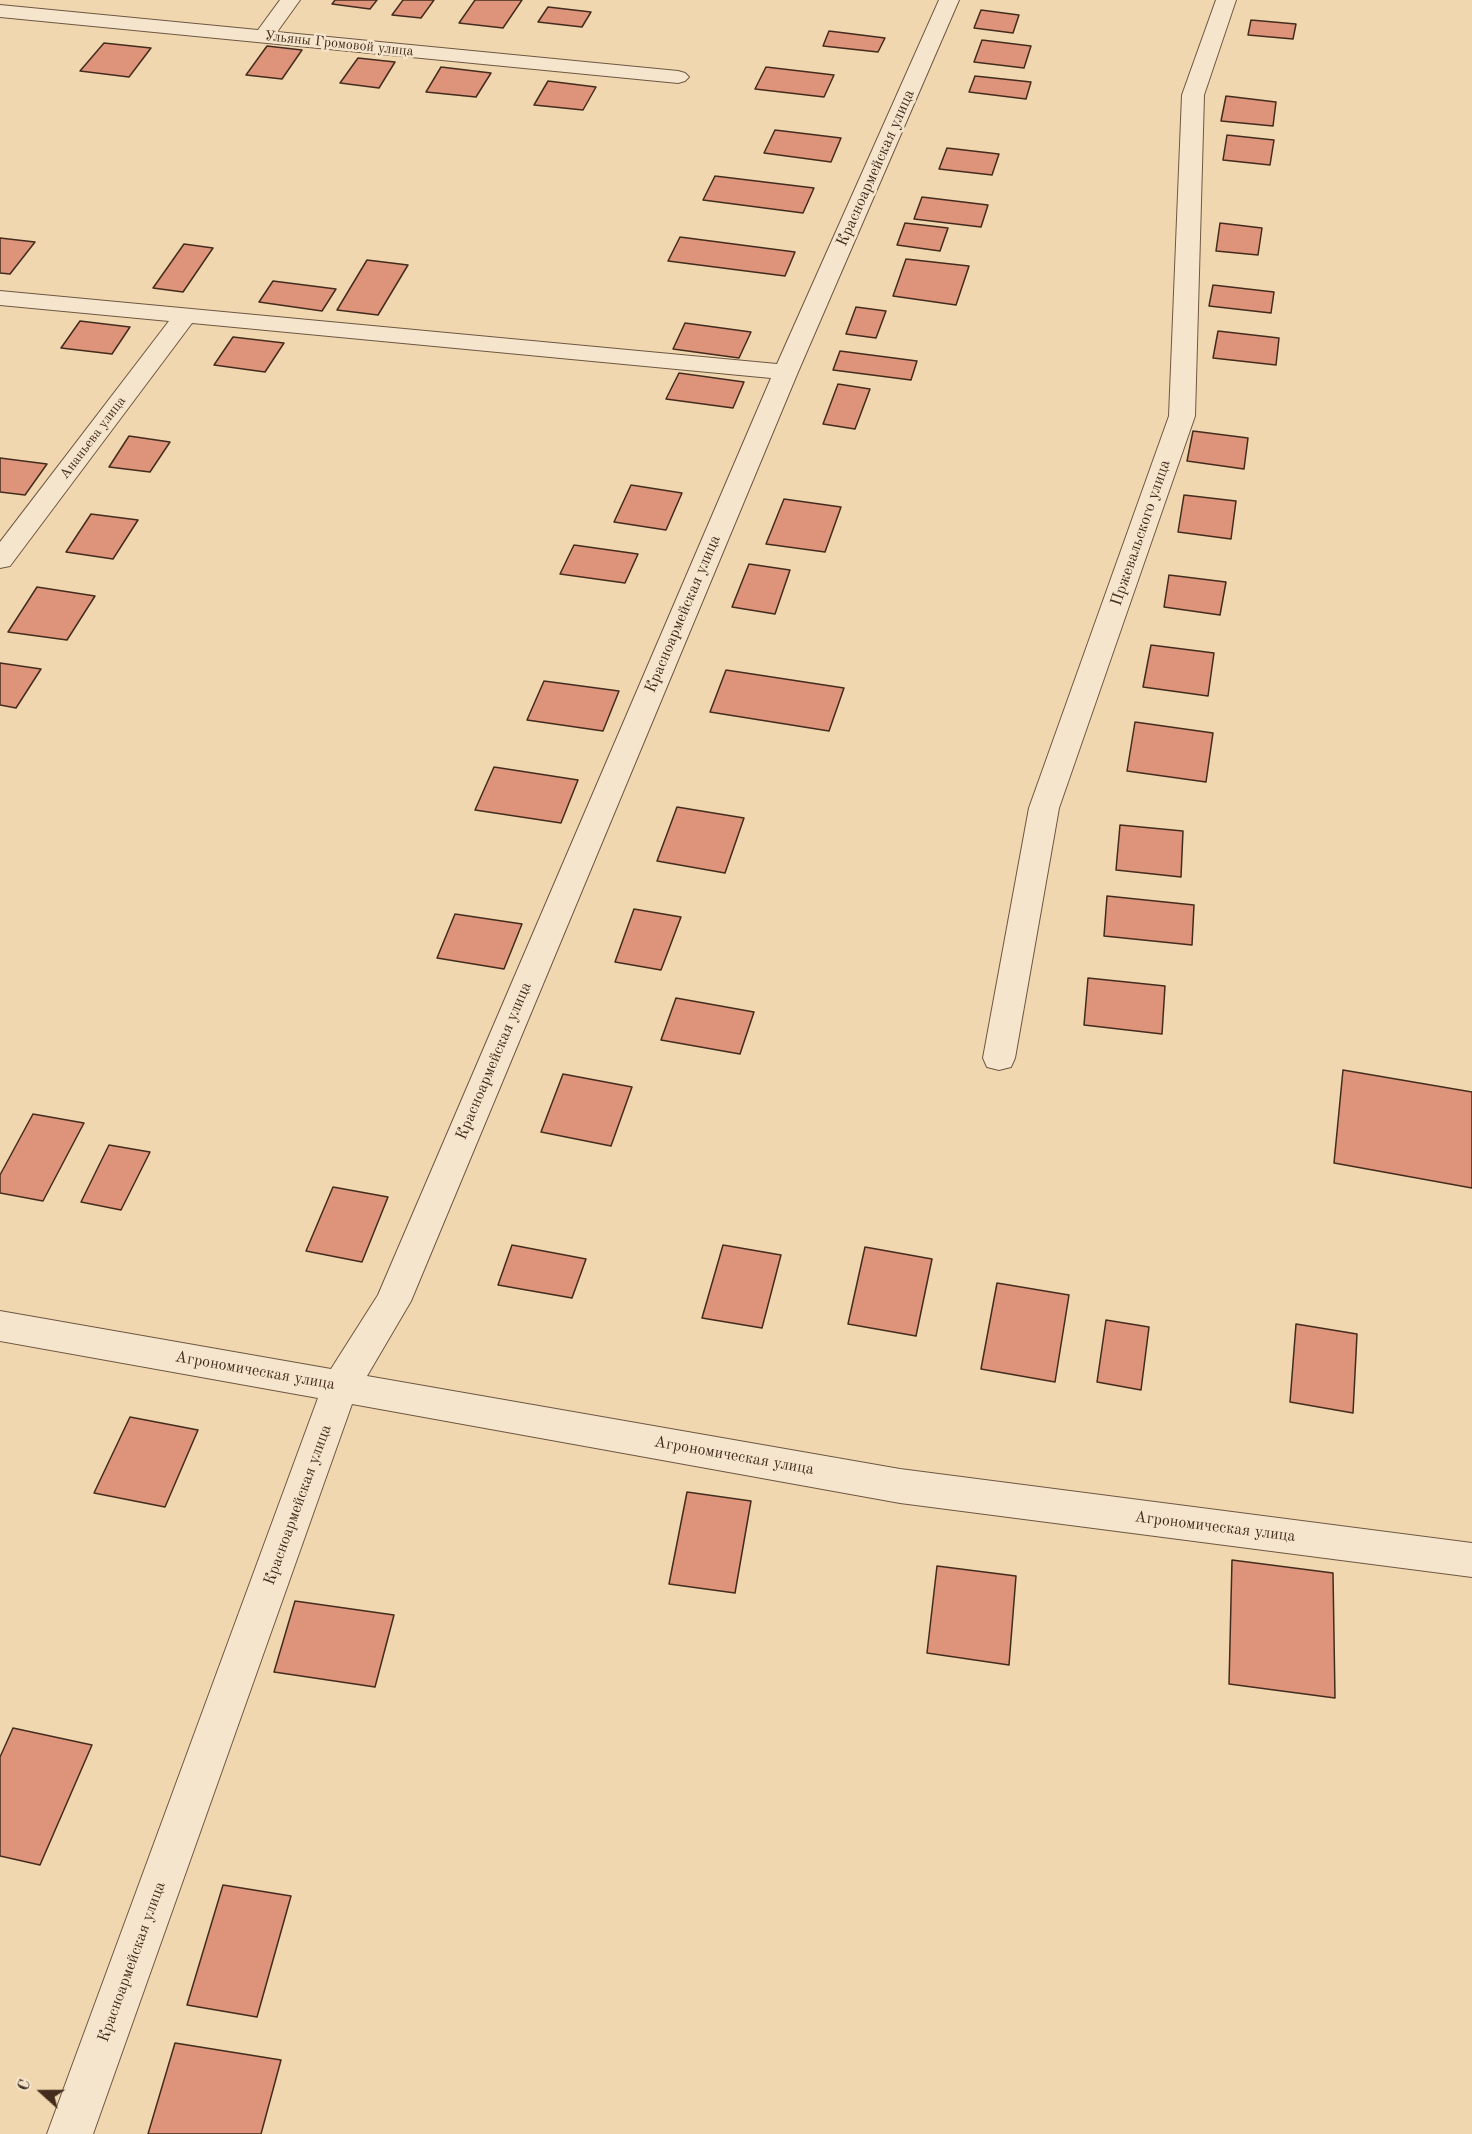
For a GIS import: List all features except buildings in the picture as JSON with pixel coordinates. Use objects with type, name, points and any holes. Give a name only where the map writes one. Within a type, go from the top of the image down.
[{"type":"street","points":[[264,36],[290,0]]},
{"type":"street","name":"Красноармейская улица","points":[[70,2134],[340,1387],[393,1301],[786,372],[949,0]]},
{"type":"street","name":"Пржевальского улица","points":[[999,1058],[1044,808],[1182,416],[1193,95],[1226,0]]},
{"type":"street","name":"Ульяны Громовой улица","points":[[0,10],[678,77]]},
{"type":"street","points":[[0,298],[786,372]]},
{"type":"street","name":"Ананьева улица","points":[[0,560],[185,316]]},
{"type":"street","name":"Агрономическая улица","points":[[0,1326],[900,1486],[1472,1560]]}]
